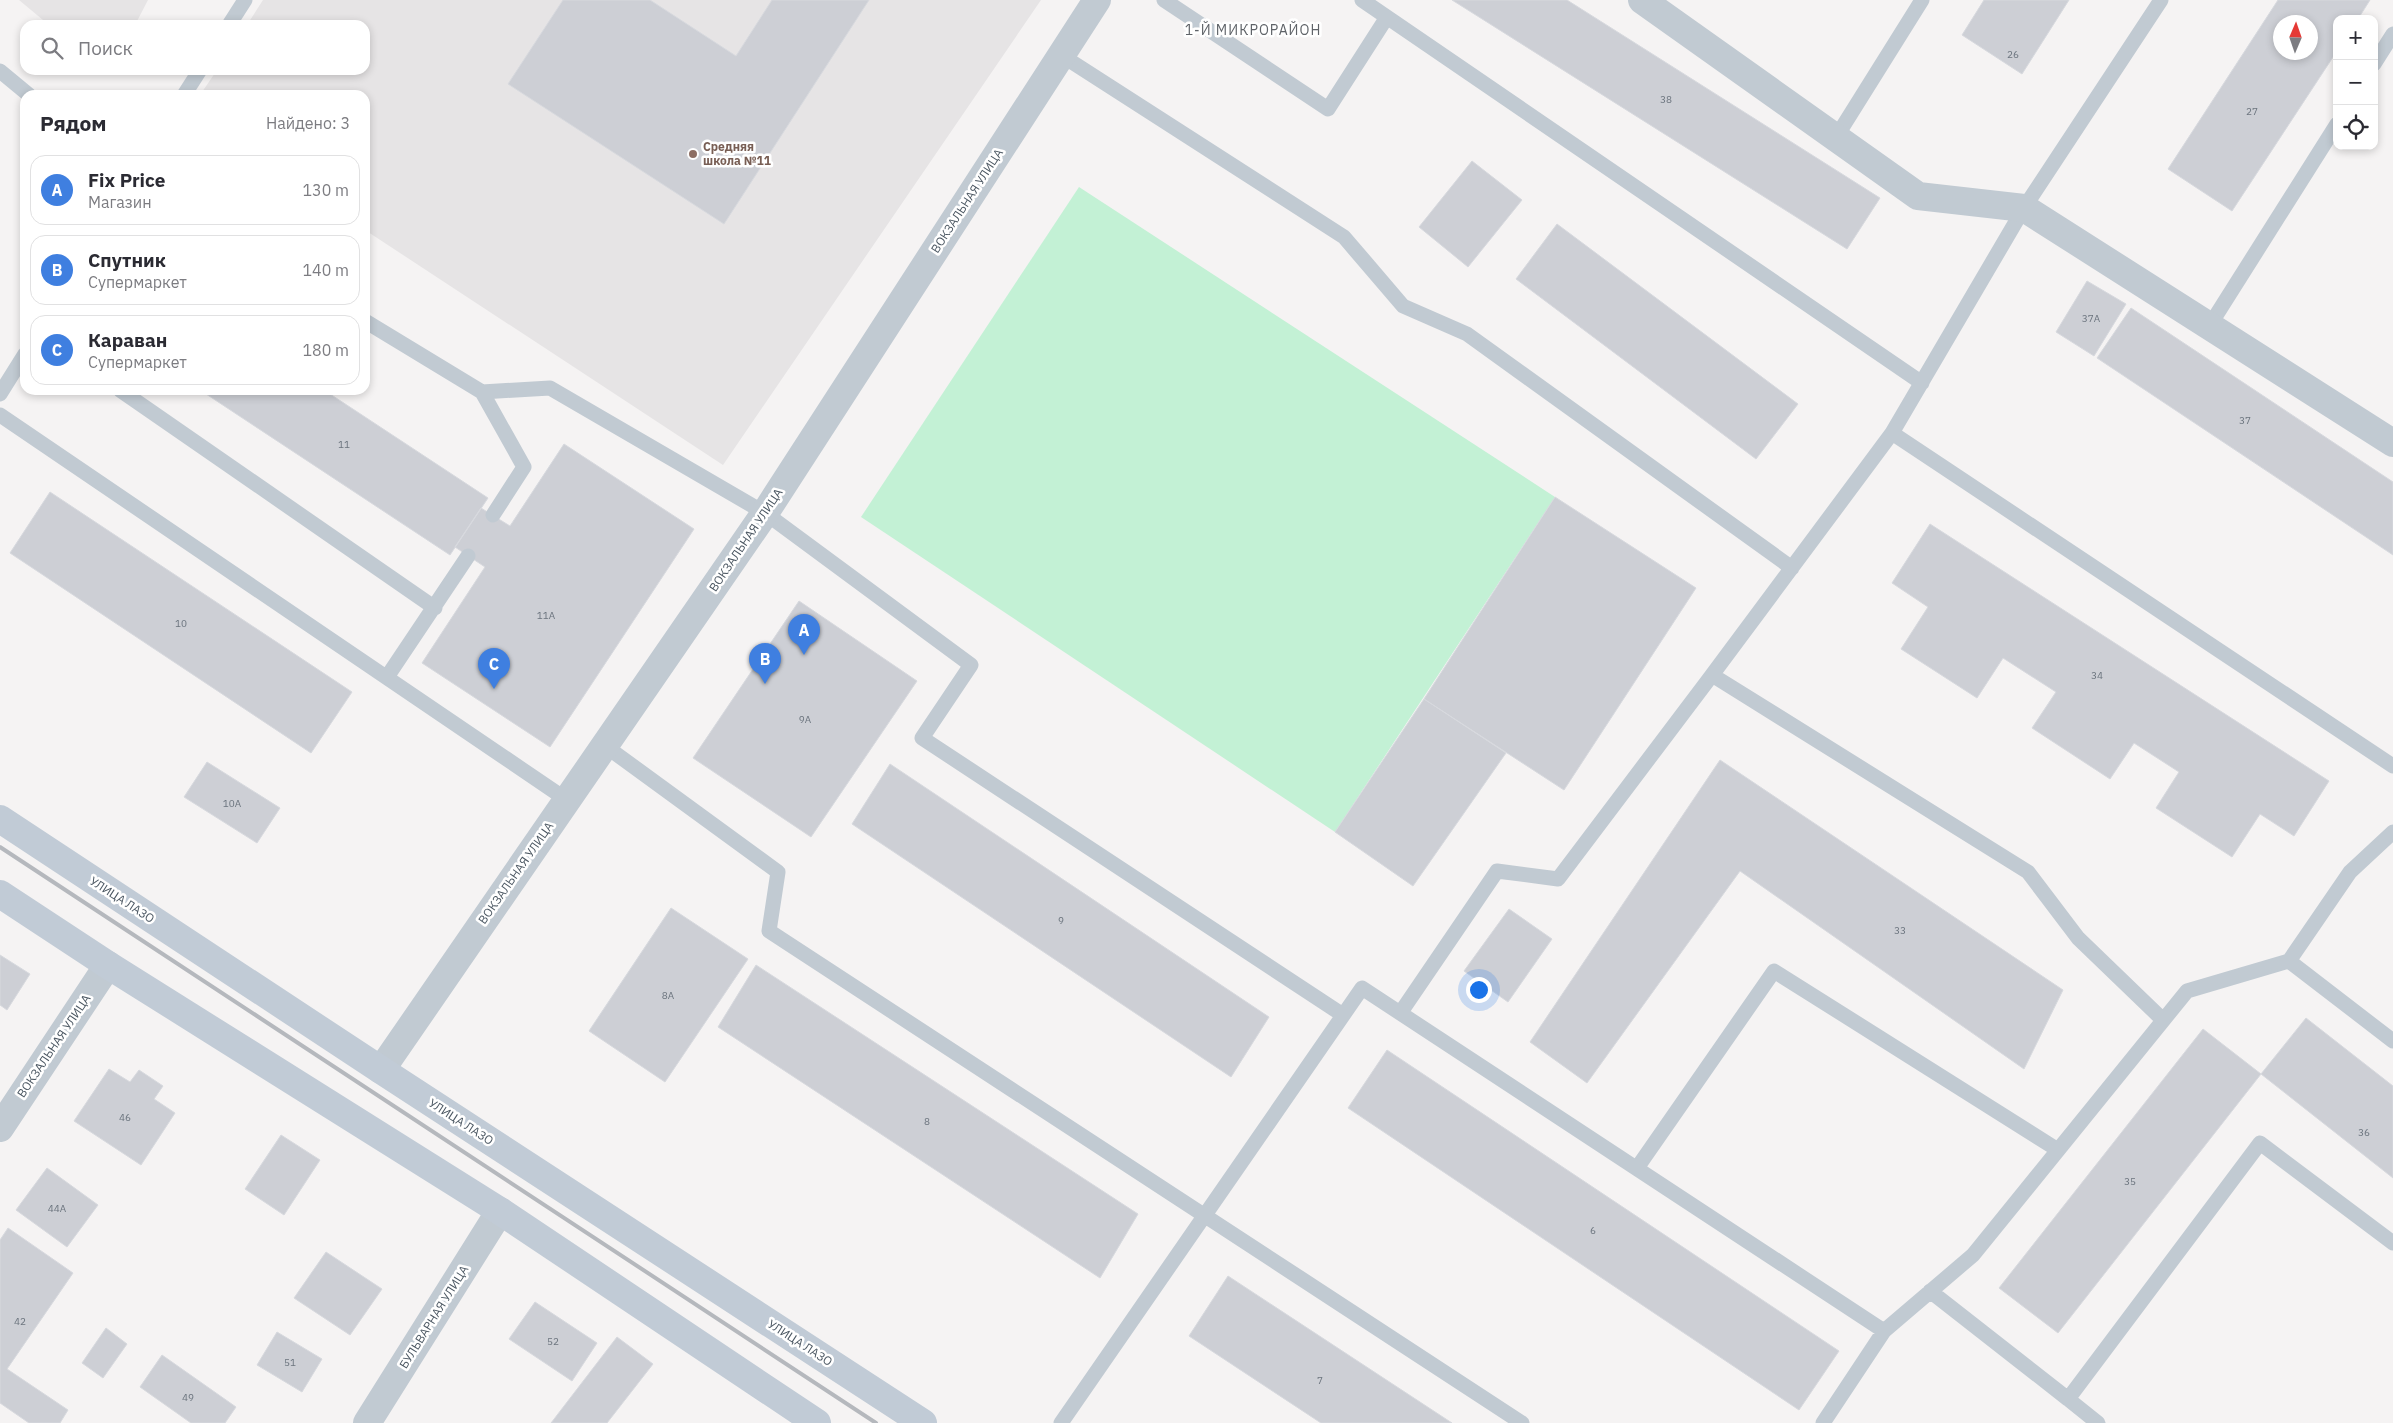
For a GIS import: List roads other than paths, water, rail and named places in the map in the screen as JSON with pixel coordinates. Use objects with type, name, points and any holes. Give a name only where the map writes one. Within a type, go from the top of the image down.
[{"type":"main road","name":"УЛИЦА ЛАЗО","points":[[0,819],[380,1070],[923,1423]]},
{"type":"main road","points":[[0,894],[108,965],[500,1211],[817,1423]]},
{"type":"street","name":"ВОКЗАЛЬНАЯ УЛИЦА","points":[[380,1070],[765,513],[1097,0]]},
{"type":"street","points":[[1642,0],[1834,139],[1918,196],[2024,208],[2210,324],[2393,443]]},
{"type":"street","name":"ВОКЗАЛЬНАЯ УЛИЦА","points":[[0,1128],[108,965]]},
{"type":"street","name":"БУЛЬВАРНАЯ УЛИЦА","points":[[367,1423],[500,1211]]},
{"type":"lane","points":[[232,20],[245,0]]},
{"type":"lane","points":[[1164,0],[1328,109],[1387,17]]},
{"type":"lane","points":[[1362,0],[1922,383]]},
{"type":"lane","points":[[1834,139],[1922,0]]},
{"type":"lane","points":[[1401,1012],[1497,871],[1558,879],[1712,675],[1892,433],[2024,208],[2161,0]]},
{"type":"lane","points":[[2377,60],[2393,34]]},
{"type":"lane","points":[[1061,56],[1344,237],[1403,306],[1466,334],[1792,568]]},
{"type":"lane","points":[[0,71],[23,90]]},
{"type":"lane","points":[[187,90],[197,75]]},
{"type":"lane","points":[[2210,324],[2333,130]]},
{"type":"lane","points":[[370,324],[482,392],[524,466],[493,515]]},
{"type":"lane","points":[[0,394],[20,362]]},
{"type":"lane","points":[[482,392],[550,388],[765,513],[971,664],[922,738],[1343,1015]]},
{"type":"lane","points":[[127,395],[435,608]]},
{"type":"lane","points":[[0,415],[567,800]]},
{"type":"lane","points":[[1892,433],[2393,766]]},
{"type":"lane","points":[[387,677],[435,608],[468,556]]},
{"type":"lane","points":[[1712,675],[2028,872],[2078,938],[2163,1020]]},
{"type":"lane","points":[[604,746],[778,872],[769,931],[1522,1423]]},
{"type":"lane","points":[[1823,1423],[1884,1331],[1973,1255],[2187,991],[2289,961],[2350,872],[2393,832]]},
{"type":"lane","points":[[2289,961],[2393,1041]]},
{"type":"lane","points":[[1637,1168],[1774,971],[2058,1150]]},
{"type":"lane","points":[[1061,1423],[1362,988],[1884,1331]]},
{"type":"lane","points":[[2068,1399],[2260,1143],[2393,1243]]},
{"type":"lane","points":[[1930,1291],[2098,1423]]},
{"type":"railway","points":[[0,847],[876,1423]]},
{"type":"place","name":"Средняя школа №11","points":[[693,154]]},
{"type":"place","name":"Fix Price","points":[[804,655]]},
{"type":"place","name":"Спутник","points":[[765,684]]},
{"type":"place","name":"Караван","points":[[494,689]]},
{"type":"district","name":"1-Й МИКРОРАЙОН","points":[[1253,30]]}]
